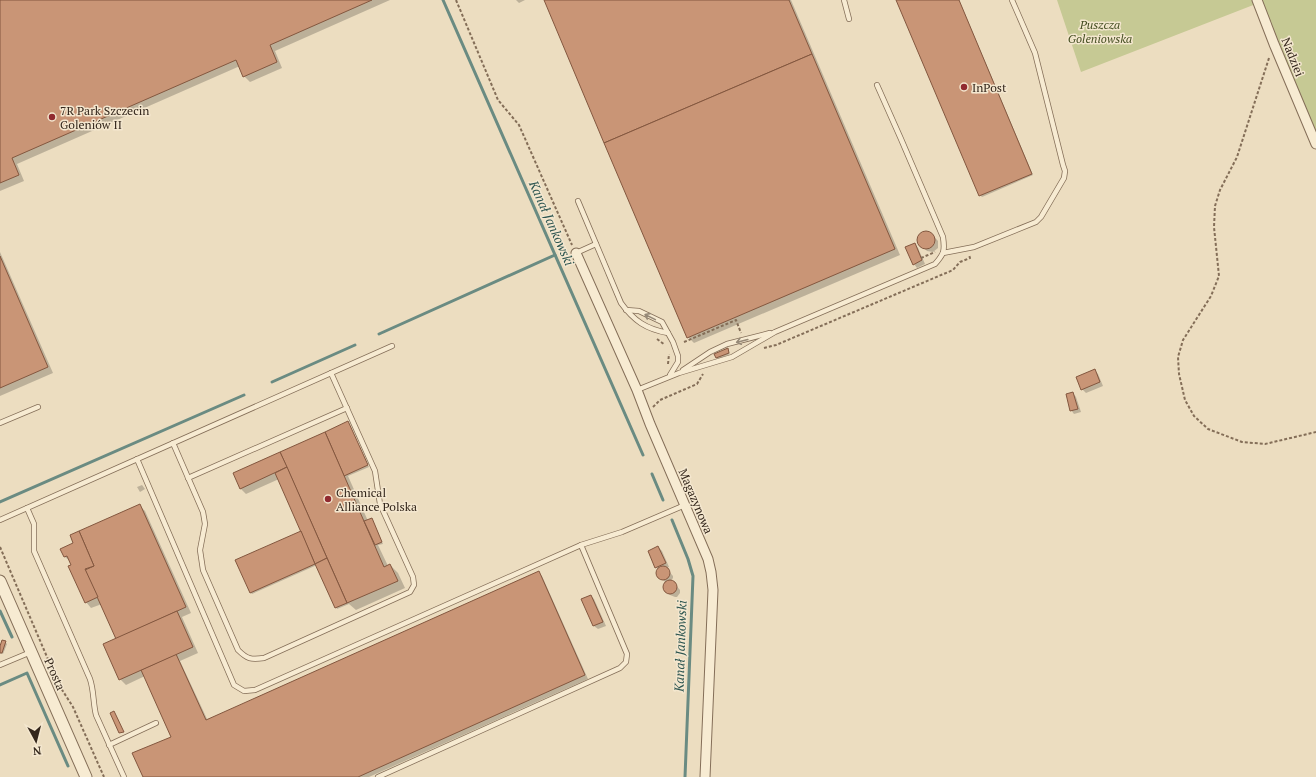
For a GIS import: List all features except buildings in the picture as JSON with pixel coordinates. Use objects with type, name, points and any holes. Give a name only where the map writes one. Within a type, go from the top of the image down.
[{"type":"street","name":"Nadziei","points":[[1257,0],[1316,144]]},
{"type":"street","name":"Magazynowa","points":[[576,252],[637,390],[708,559],[713,590],[705,777]]},
{"type":"street","name":"Prosta","points":[[0,581],[86,777]]},
{"type":"lane","points":[[844,0],[849,19]]},
{"type":"lane","points":[[944,251],[967,249],[994,240],[1039,220],[1064,178],[1065,171],[1035,53],[1012,0]]},
{"type":"lane","points":[[637,390],[669,376],[732,357],[775,332],[935,264],[943,256],[943,238],[877,85]]},
{"type":"lane","points":[[578,202],[621,303],[638,322],[654,331],[668,333]]},
{"type":"lane","points":[[576,252],[596,244]]},
{"type":"lane","points":[[626,310],[640,311],[662,322],[673,342],[678,356],[678,362],[669,376]]},
{"type":"lane","points":[[679,373],[710,352],[727,344],[775,332]]},
{"type":"lane","points":[[0,520],[392,346]]},
{"type":"lane","points":[[173,443],[203,512],[205,524],[200,550],[202,570],[238,650],[245,656],[254,660],[264,658],[410,592],[414,585],[413,577],[380,504],[375,471],[331,373]]},
{"type":"lane","points":[[0,423],[38,407]]},
{"type":"lane","points":[[188,478],[347,408]]},
{"type":"lane","points":[[137,459],[234,685],[244,691],[255,690],[581,545],[622,532],[685,505]]},
{"type":"lane","points":[[27,508],[34,529],[34,551],[92,686],[96,716],[124,777]]},
{"type":"lane","points":[[378,777],[620,668],[626,662],[627,654],[581,545]]},
{"type":"lane","points":[[0,665],[31,652]]},
{"type":"lane","points":[[109,745],[156,723]]},
{"type":"path","points":[[456,0],[498,100],[518,124],[576,252]]},
{"type":"path","points":[[1274,44],[1237,157],[1220,190],[1215,206],[1214,227],[1219,276],[1211,296],[1183,340],[1178,357],[1179,374],[1186,400],[1194,416],[1208,429],[1242,442],[1265,444],[1316,432]]},
{"type":"path","points":[[760,350],[776,345],[953,270],[960,262],[970,258],[967,249]]},
{"type":"path","points":[[922,258],[944,251]]},
{"type":"path","points":[[684,342],[736,320],[742,335]]},
{"type":"path","points":[[665,367],[668,361],[668,351]]},
{"type":"path","points":[[650,424],[654,422],[653,410],[657,403],[697,384],[702,374],[709,372]]},
{"type":"path","points":[[0,547],[59,685],[73,707],[104,777]]},
{"type":"green space","name":"Puszcza Goleniowska","points":[[1057,0],[1316,0],[1316,139],[1261,2],[1081,72]]},
{"type":"waterway","name":"Kanał Jankowski","points":[[443,0],[643,455]]},
{"type":"waterway","points":[[379,334],[555,255]]},
{"type":"waterway","points":[[272,382],[355,345]]},
{"type":"waterway","points":[[0,502],[244,395]]},
{"type":"waterway","name":"Kanał Jankowski","points":[[652,474],[663,500]]},
{"type":"waterway","name":"Kanał Jankowski","points":[[672,520],[688,559],[693,576],[685,777]]},
{"type":"waterway","points":[[0,611],[12,637]]},
{"type":"waterway","points":[[0,685],[27,673],[68,766]]},
{"type":"place","name":"InPost","points":[[964,87]]},
{"type":"place","name":"7R Park Szczecin Goleniów II","points":[[52,117]]},
{"type":"place","name":"Chemical Alliance Polska","points":[[328,499]]}]
